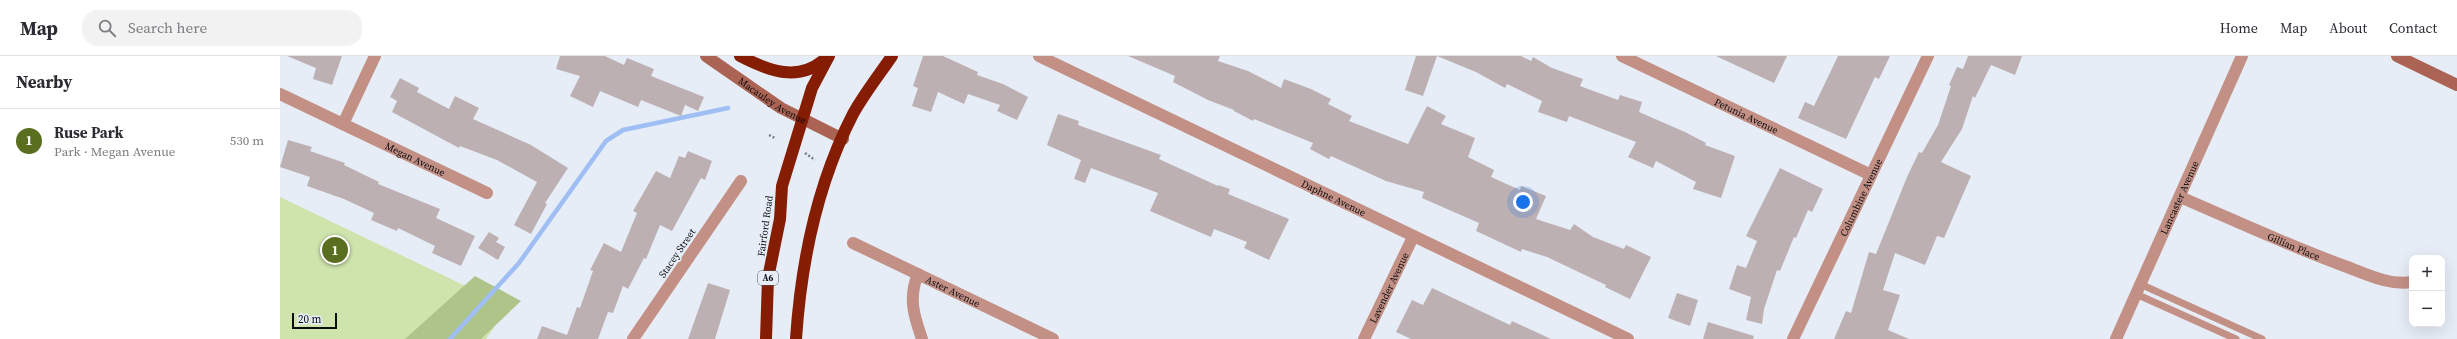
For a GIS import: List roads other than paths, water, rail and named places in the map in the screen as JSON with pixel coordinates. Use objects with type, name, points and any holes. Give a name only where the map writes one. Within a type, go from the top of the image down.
[{"type":"highway","points":[[740,56],[774,72],[788,74],[812,68],[828,56]]},
{"type":"highway","name":"A6","points":[[802,120],[812,88],[828,56]]},
{"type":"highway","points":[[796,339],[799,298],[808,250],[831,165],[854,113],[892,56]]},
{"type":"highway","name":"Fairford Road","points":[[766,339],[768,278],[780,219],[782,186],[802,120]]},
{"type":"main road","name":"Macauley Avenue","points":[[706,56],[781,108],[802,120],[843,139]]},
{"type":"main road","points":[[2397,56],[2457,85]]},
{"type":"street","points":[[343,124],[375,56]]},
{"type":"street","name":"Daphne Avenue","points":[[1039,56],[1628,339]]},
{"type":"street","name":"Petunia Avenue","points":[[1622,56],[1871,175]]},
{"type":"street","name":"Columbine Avenue","points":[[1793,339],[1928,56]]},
{"type":"street","name":"Lancaster Avenue","points":[[2116,339],[2242,56]]},
{"type":"street","name":"Megan Avenue","points":[[280,94],[487,193]]},
{"type":"street","name":"Stacey Street","points":[[633,339],[741,181]]},
{"type":"street","name":"Gillian Place","points":[[2180,197],[2291,246],[2364,273],[2396,282],[2409,282]]},
{"type":"street","name":"Lavender Avenue","points":[[1364,339],[1413,236]]},
{"type":"street","name":"Aster Avenue","points":[[853,243],[1053,339]]},
{"type":"street","points":[[918,274],[913,290],[912,307],[922,339]]},
{"type":"lane","points":[[2138,289],[2236,339]]},
{"type":"lane","points":[[2138,289],[2262,339]]},
{"type":"waterway","points":[[450,339],[519,263],[606,141],[623,130],[728,108]]},
{"type":"place","name":"Ruse Park","points":[[335,250]]}]
